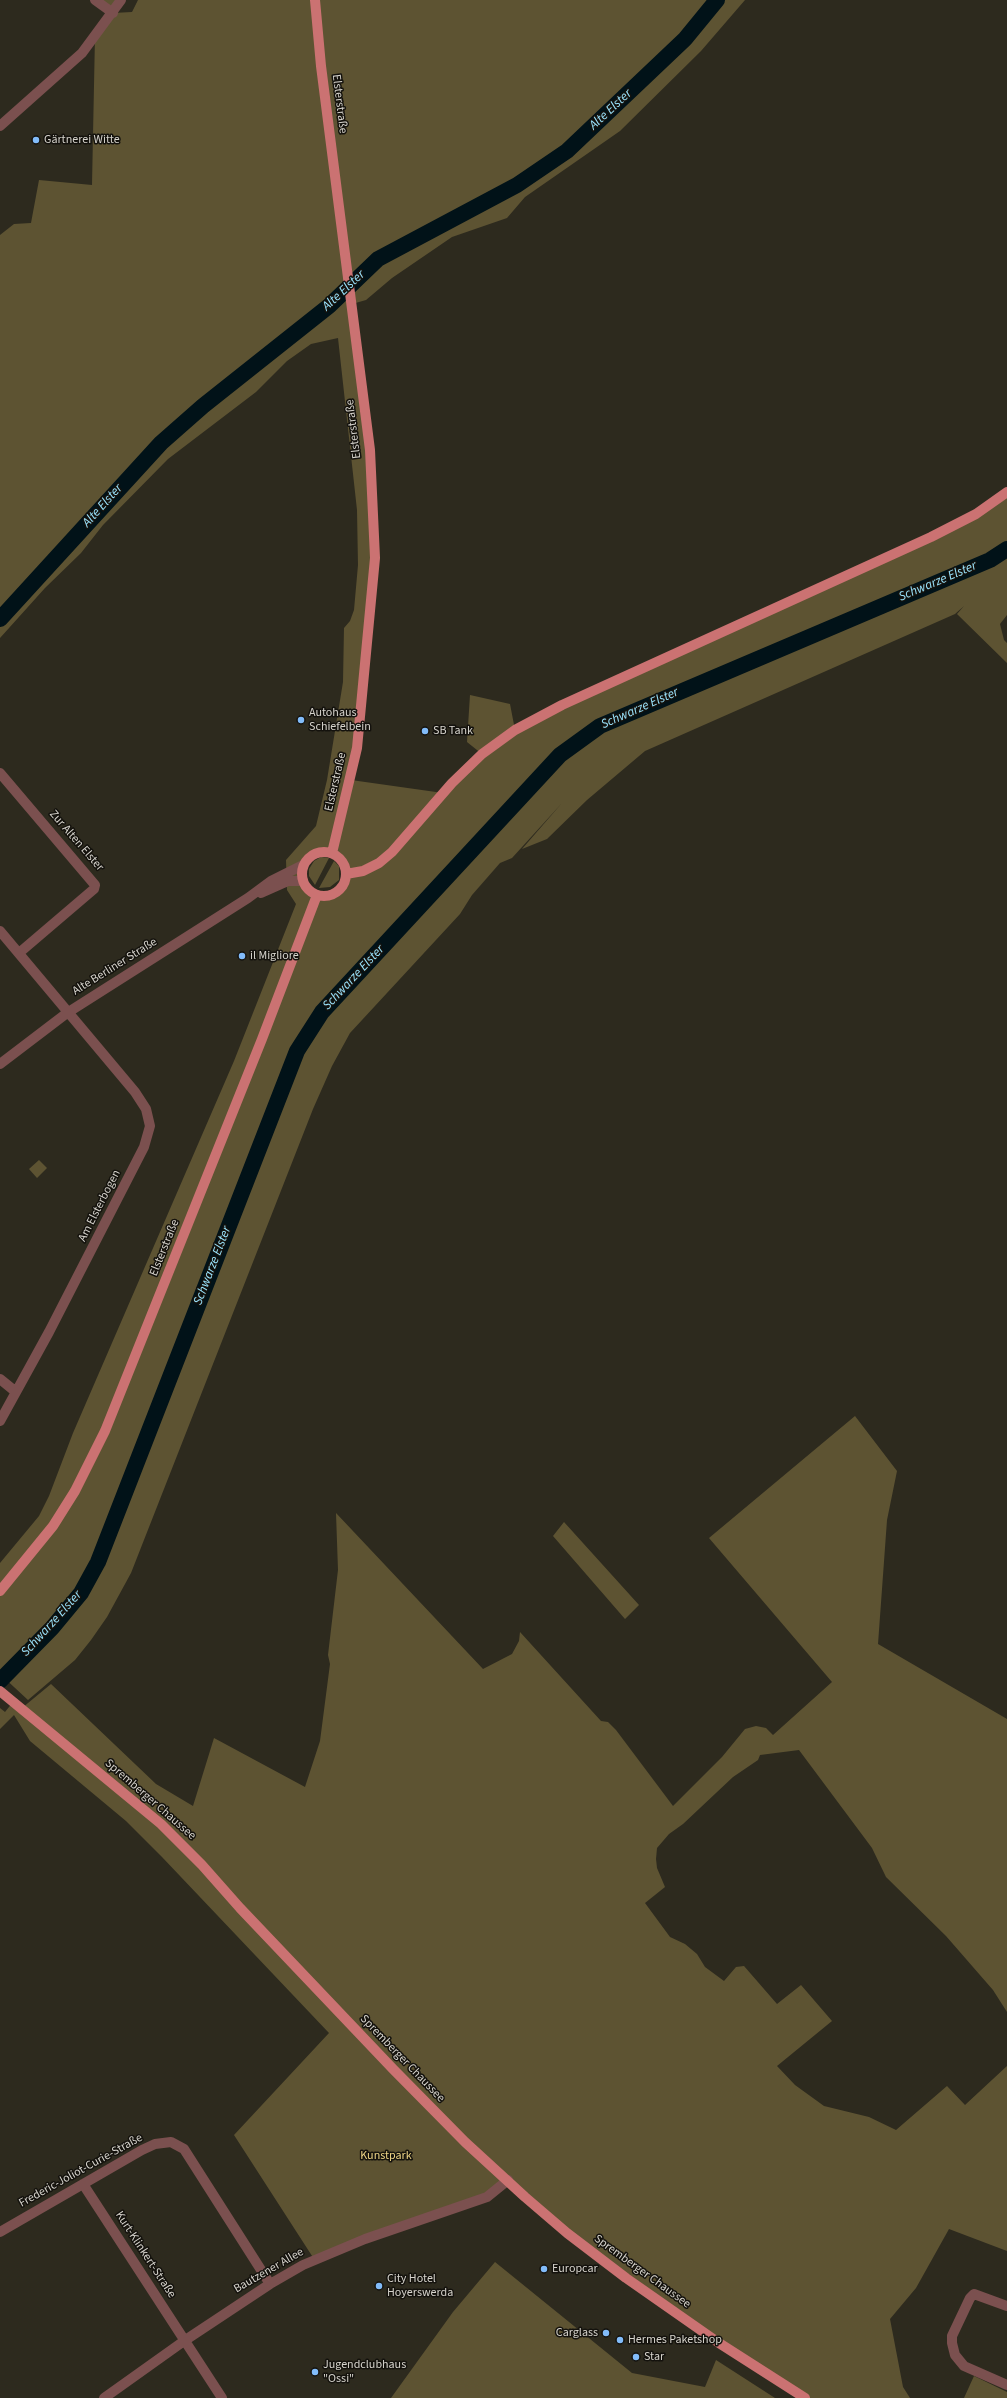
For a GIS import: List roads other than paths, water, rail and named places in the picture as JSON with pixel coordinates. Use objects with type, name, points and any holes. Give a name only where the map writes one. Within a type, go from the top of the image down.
[{"type":"main road","name":"Elsterstraße","points":[[315,0],[321,66],[370,450],[375,558],[357,748],[332,853]]},
{"type":"main road","points":[[346,874],[363,871],[379,863],[392,852],[452,783],[482,754],[515,730],[562,705],[931,537],[976,514],[1007,492]]},
{"type":"main road","points":[[318,852],[332,853],[342,861],[346,874],[344,884],[335,894],[326,896],[317,895],[310,892],[303,881],[303,865],[312,855],[318,852]]},
{"type":"main road","name":"Elsterstraße","points":[[0,1591],[53,1526],[84,1474],[105,1431],[262,1038],[317,895]]},
{"type":"main road","name":"Spremberger Chaussee","points":[[0,1691],[161,1824],[202,1865],[393,2069],[465,2142],[567,2232],[626,2278],[719,2343],[805,2398]]},
{"type":"street","points":[[95,0],[113,13]]},
{"type":"street","points":[[0,126],[82,53],[122,0]]},
{"type":"street","name":"Zur Alten Elster","points":[[0,773],[95,885],[94,889],[19,954]]},
{"type":"street","name":"Alte Berliner Straße","points":[[0,1064],[67,1013],[248,898],[282,874],[303,865]]},
{"type":"street","name":"Alte Berliner Straße","points":[[248,898],[283,883],[298,880],[303,881]]},
{"type":"street","name":"Am Elsterbogen","points":[[0,931],[141,1101],[149,1119],[149,1134],[141,1154],[56,1319],[0,1421]]},
{"type":"street","points":[[0,1379],[16,1392]]},
{"type":"street","name":"Frederic-Joliot-Curie-Straße","points":[[0,2232],[142,2150],[155,2144],[171,2142],[184,2149],[270,2284]]},
{"type":"street","name":"Bautzener Allee","points":[[104,2398],[184,2341],[270,2284],[303,2265],[365,2239],[487,2197],[508,2180]]},
{"type":"street","name":"Kurt-Klinkert-Straße","points":[[83,2184],[222,2398]]},
{"type":"street","points":[[1007,2306],[974,2294],[970,2298],[955,2329],[952,2343],[955,2355],[964,2366],[1007,2386]]},
{"type":"waterway","name":"Alte Elster","points":[[0,619],[161,443],[203,406],[329,306],[378,259],[517,185],[567,151],[685,39],[717,0]]},
{"type":"waterway","name":"Schwarze Elster","points":[[0,1681],[52,1628],[81,1593],[98,1562],[297,1051],[322,1012],[560,755],[600,726],[990,560],[1007,549]]},
{"type":"place","name":"Gärtnerei Witte","points":[[36,140]]},
{"type":"place","name":"Autohaus Schiefelbein","points":[[301,720]]},
{"type":"place","name":"SB Tank","points":[[425,731]]},
{"type":"place","name":"il Migliore","points":[[242,956]]},
{"type":"place","name":"Europcar","points":[[544,2269]]},
{"type":"place","name":"City Hotel Hoyerswerda","points":[[379,2286]]},
{"type":"place","name":"Carglass","points":[[606,2333]]},
{"type":"place","name":"Hermes Paketshop","points":[[620,2340]]},
{"type":"place","name":"Star","points":[[636,2357]]},
{"type":"place","name":"Jugendclubhaus \"Ossi\"","points":[[315,2372]]},
{"type":"park label","name":"Kunstpark","points":[[386,2156]]}]
